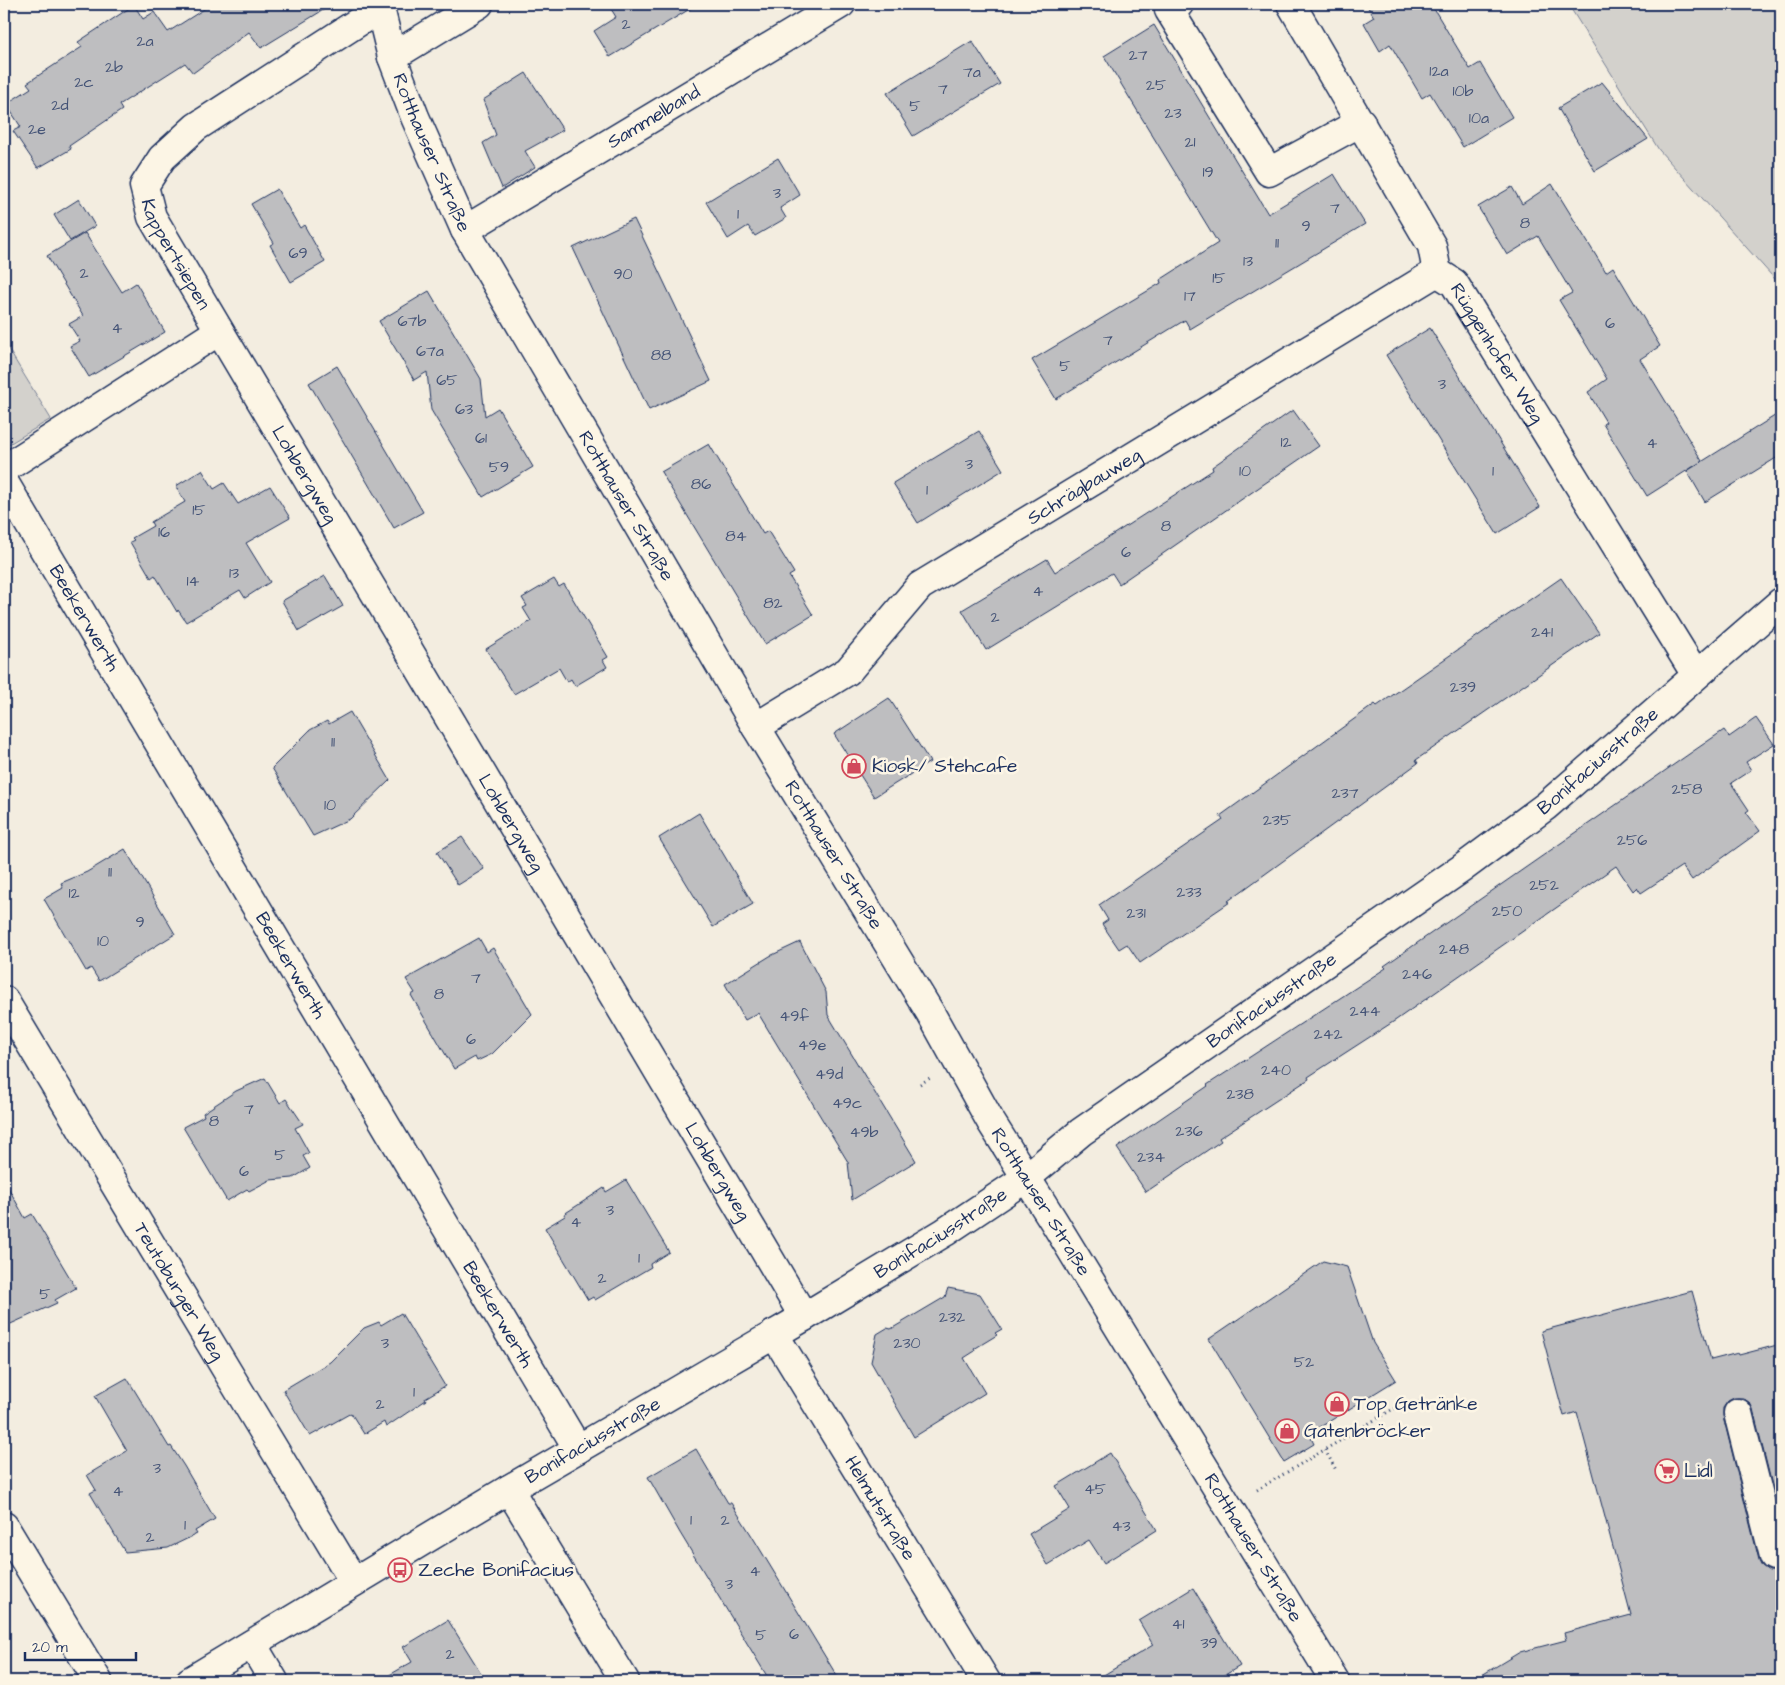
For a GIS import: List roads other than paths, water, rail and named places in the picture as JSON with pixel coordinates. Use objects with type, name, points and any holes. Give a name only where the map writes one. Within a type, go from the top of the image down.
[{"type":"street","points":[[392,57],[479,4]]},
{"type":"street","name":"Sammelband","points":[[465,230],[841,4]]},
{"type":"street","points":[[1179,4],[1169,10],[1269,172],[1361,122]]},
{"type":"street","name":"Rüggenhofer Weg","points":[[1291,4],[1432,246],[1437,272],[1454,283],[1696,675]]},
{"type":"street","name":"Rotthauser Straße","points":[[380,6],[392,57],[415,117],[465,230],[756,727],[931,1014],[986,1114],[1335,1681]]},
{"type":"street","name":"Kappertsiepen","points":[[4,469],[219,331],[152,217],[144,186],[162,158],[196,127],[380,6]]},
{"type":"street","name":"Schrägbauweg","points":[[756,727],[848,672],[920,586],[1437,272]]},
{"type":"street","name":"Lohbergweg","points":[[219,331],[804,1317]]},
{"type":"street","name":"Beekerwerth","points":[[4,482],[578,1449]]},
{"type":"street","name":"Bonifaciusstraße","points":[[190,1681],[509,1489],[804,1317],[977,1212],[1026,1178],[1081,1132],[1461,869],[1546,806],[1781,602]]},
{"type":"street","name":"Teutoburger Weg","points":[[4,1000],[354,1582]]},
{"type":"street","name":"Helmutstraße","points":[[774,1334],[986,1681]]},
{"type":"street","points":[[1738,1413],[1774,1556]]},
{"type":"street","points":[[509,1489],[625,1681]]},
{"type":"street","points":[[4,1526],[98,1681]]},
{"type":"street","points":[[252,1644],[274,1681]]},
{"type":"place","name":"Kiosk/ Stehcafe","points":[[854,766]]},
{"type":"place","name":"Top Getränke","points":[[1337,1404]]},
{"type":"place","name":"Gatenbröcker","points":[[1287,1431]]},
{"type":"place","name":"Lidl","points":[[1667,1471]]},
{"type":"place","name":"Zeche Bonifacius","points":[[400,1570]]}]
